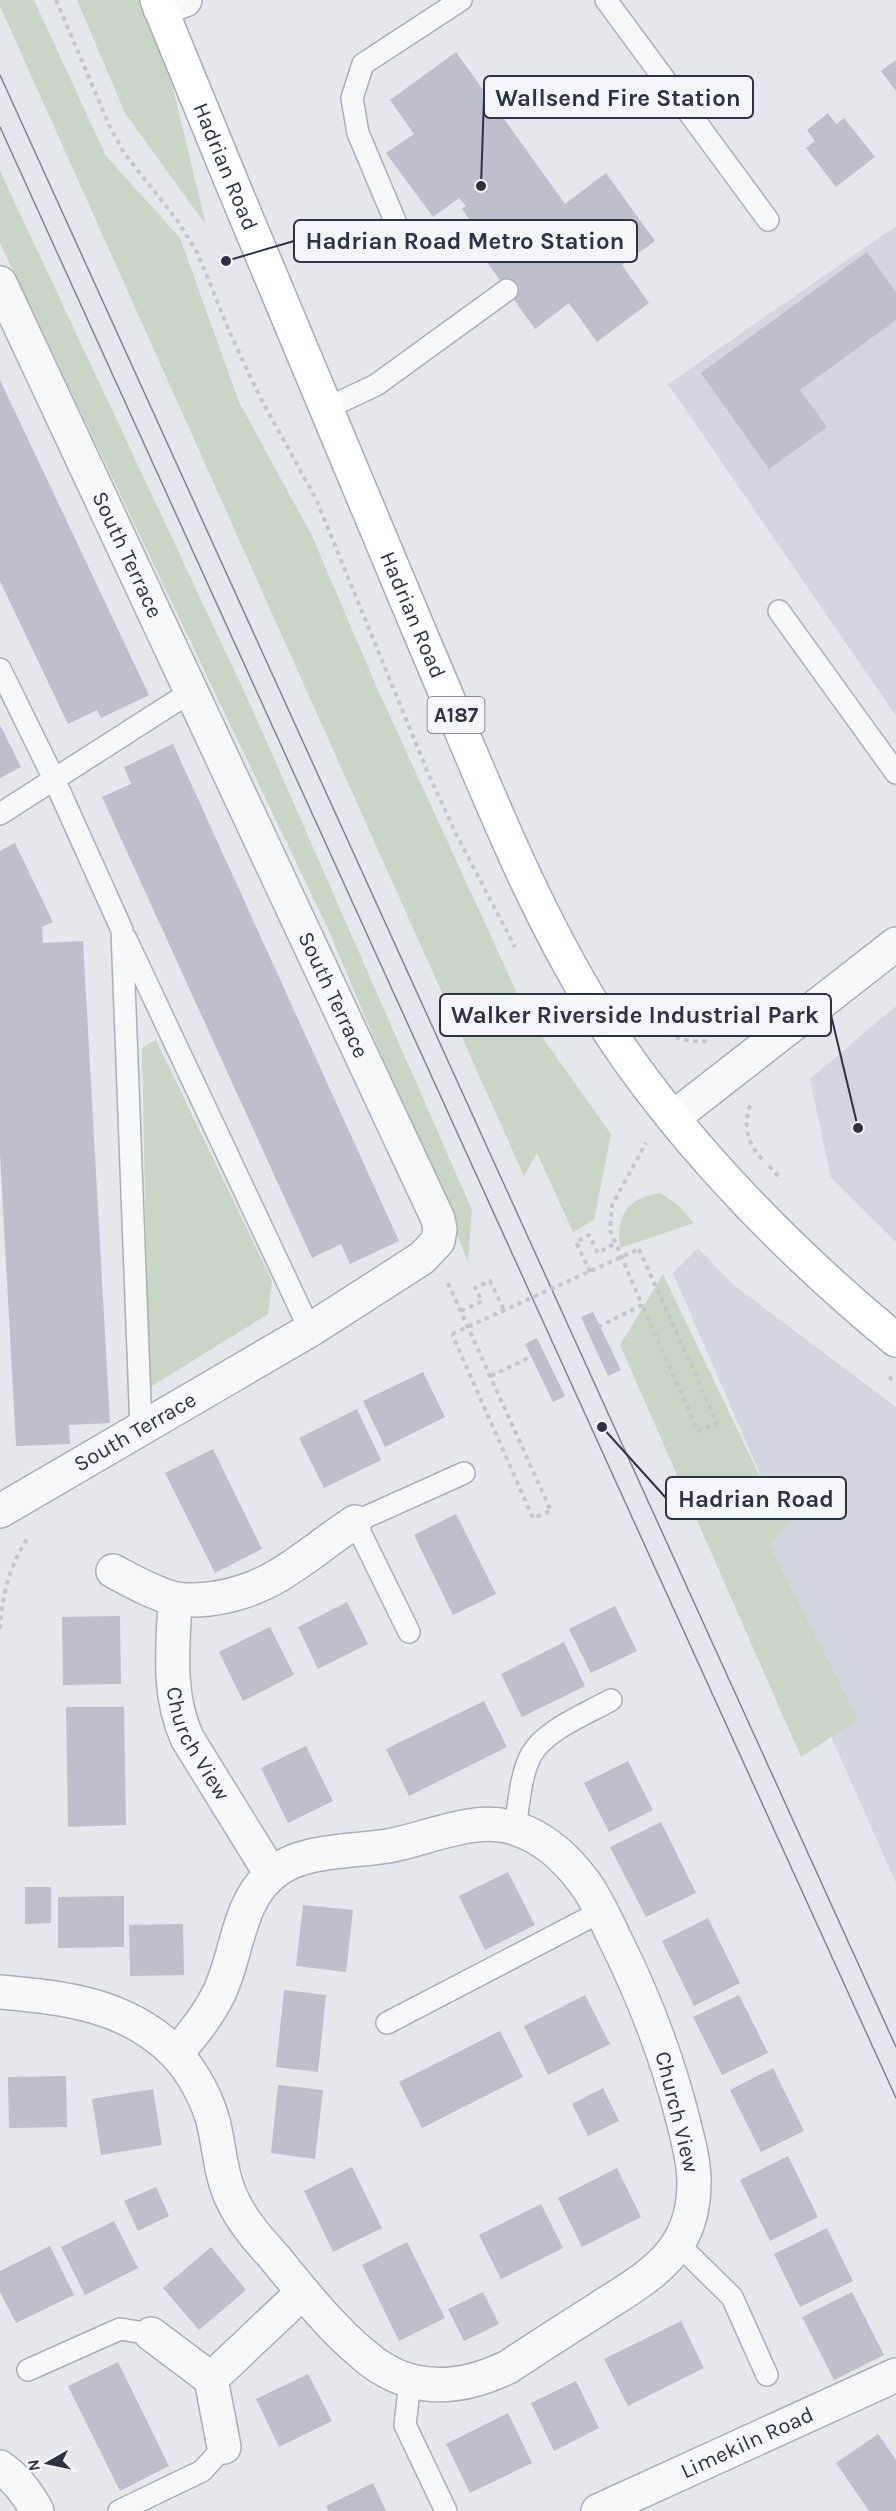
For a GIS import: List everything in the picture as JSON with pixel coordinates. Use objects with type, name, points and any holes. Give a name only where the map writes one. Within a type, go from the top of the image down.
[{"type":"main road","name":"Hadrian Road","points":[[167,3],[325,409],[521,868],[574,971],[619,1046],[723,1175],[789,1245],[896,1340]]},
{"type":"street","name":"South Terrace","points":[[0,283],[438,1219],[440,1229],[438,1241],[422,1258],[310,1330],[0,1511]]},
{"type":"street","points":[[674,1117],[896,944]]},
{"type":"street","points":[[113,1571],[149,1590],[175,1599],[230,1596],[279,1577],[355,1522]]},
{"type":"street","name":"Church View","points":[[175,1599],[171,1679],[178,1719],[193,1748],[272,1874]]},
{"type":"street","name":"Church View","points":[[0,1992],[62,1997],[97,2005],[125,2016],[150,2031],[176,2054],[195,2080],[208,2106],[226,2184],[234,2204],[248,2225],[303,2292],[364,2355],[387,2371],[410,2381],[437,2385],[462,2384],[508,2367],[636,2284],[661,2263],[678,2244],[688,2224],[693,2202],[694,2179],[689,2144],[676,2092],[654,2025],[628,1965],[602,1911],[584,1882],[564,1858],[548,1845],[515,1828],[476,1825],[404,1843],[313,1856],[288,1863],[272,1874],[255,1893],[244,1915],[230,1966],[219,1994],[205,2019],[176,2054]]},
{"type":"street","points":[[212,2379],[303,2292]]},
{"type":"street","points":[[151,2334],[212,2379],[224,2447]]},
{"type":"street","name":"Limekiln Road","points":[[598,2511],[896,2375]]},
{"type":"street","points":[[0,2467],[9,2473],[29,2496],[37,2511]]},
{"type":"lane","points":[[398,228],[358,133],[352,98],[363,64],[461,0]]},
{"type":"lane","points":[[606,0],[768,220]]},
{"type":"lane","points":[[325,409],[376,385],[507,290]]},
{"type":"lane","points":[[779,611],[896,774]]},
{"type":"lane","points":[[0,669],[54,779],[122,930],[310,1330]]},
{"type":"lane","points":[[0,814],[192,691]]},
{"type":"lane","points":[[122,930],[141,1429]]},
{"type":"lane","points":[[409,1632],[355,1522],[464,1473]]},
{"type":"lane","points":[[515,1828],[524,1775],[531,1755],[545,1737],[611,1700]]},
{"type":"lane","points":[[387,2023],[602,1911]]},
{"type":"lane","points":[[678,2244],[732,2297],[767,2375]]},
{"type":"lane","points":[[28,2370],[120,2329],[151,2334]]},
{"type":"lane","points":[[410,2381],[405,2425],[446,2511]]},
{"type":"lane","points":[[120,2511],[202,2471],[224,2447]]},
{"type":"path","points":[[56,0],[119,144],[177,220],[197,252],[230,333],[259,395],[316,499],[428,772],[456,834],[516,949]]},
{"type":"path","points":[[444,1274],[462,1311],[491,1376],[551,1511],[533,1518],[452,1334],[504,1310],[590,1272],[639,1249],[717,1423],[698,1431],[642,1305],[615,1244],[610,1230],[612,1205],[646,1142]]},
{"type":"path","points":[[590,1272],[576,1242],[590,1235],[598,1253],[615,1244]]},
{"type":"path","points":[[462,1311],[482,1301],[475,1288],[490,1281],[504,1310]]},
{"type":"path","points":[[590,1331],[642,1305]]},
{"type":"path","points":[[491,1376],[542,1351]]},
{"type":"path","points":[[0,1603],[2,1602],[0,1629]]},
{"type":"shaded area","points":[[896,226],[896,716],[668,384]]},
{"type":"shaded area","points":[[896,1006],[896,1242],[831,1178],[810,1079]]},
{"type":"shaded area","points":[[698,1248],[735,1286],[896,1407],[896,1883],[760,1576],[773,1504],[673,1273]]},
{"type":"green space","points":[[0,0],[34,0],[106,156],[180,238],[239,402],[312,536],[378,690],[528,1017],[611,1134],[594,1220],[573,1232],[537,1153],[524,1176],[0,6]]},
{"type":"green space","points":[[77,0],[139,0],[170,76],[206,225],[125,113]]},
{"type":"green space","points":[[0,171],[255,715],[472,1210],[468,1261],[329,931],[0,243]]},
{"type":"green space","points":[[156,1040],[272,1281],[268,1314],[149,1388],[142,1048]]},
{"type":"green space","points":[[660,1193],[678,1205],[694,1223],[620,1248],[620,1226],[626,1210],[639,1199]]},
{"type":"green space","points":[[663,1274],[759,1475],[800,1511],[769,1545],[858,1719],[801,1757],[620,1345]]},
{"type":"building","points":[[456,52],[565,204],[606,173],[655,241],[622,265],[649,303],[597,342],[569,303],[535,329],[484,258],[497,249],[480,226],[476,229],[462,209],[466,206],[459,198],[433,217],[386,153],[414,134],[390,100]]},
{"type":"building","points":[[896,60],[896,91],[881,71]]},
{"type":"building","points":[[828,113],[836,124],[844,118],[875,157],[836,187],[806,148],[815,141],[807,130]]},
{"type":"building","points":[[867,252],[896,292],[896,320],[800,390],[827,427],[769,469],[701,373]]},
{"type":"building","points":[[0,380],[149,695],[101,718],[97,710],[68,724],[0,581]]},
{"type":"building","points":[[0,725],[21,767],[0,778]]},
{"type":"building","points":[[173,744],[399,1241],[350,1264],[341,1244],[312,1258],[102,797],[131,784],[124,767]]},
{"type":"building","points":[[15,843],[53,922],[42,927],[43,943],[83,941],[110,1423],[69,1425],[70,1444],[16,1446],[0,1153],[0,851]]},
{"type":"building","points":[[593,1312],[621,1370],[608,1376],[581,1317]]},
{"type":"building","points":[[537,1338],[565,1396],[553,1402],[525,1344]]},
{"type":"building","points":[[423,1372],[445,1417],[385,1447],[363,1401]]},
{"type":"building","points":[[357,1409],[381,1460],[324,1488],[299,1438]]},
{"type":"building","points":[[213,1449],[262,1549],[215,1573],[165,1473]]},
{"type":"building","points":[[456,1514],[496,1594],[453,1615],[414,1535]]},
{"type":"building","points":[[347,1602],[368,1644],[318,1669],[298,1627]]},
{"type":"building","points":[[615,1606],[637,1651],[591,1673],[569,1629]]},
{"type":"building","points":[[120,1616],[121,1684],[63,1685],[62,1617]]},
{"type":"building","points":[[270,1627],[294,1675],[243,1701],[219,1652]]},
{"type":"building","points":[[564,1642],[585,1686],[522,1717],[501,1674]]},
{"type":"building","points":[[484,1701],[507,1747],[409,1796],[386,1749]]},
{"type":"building","points":[[66,1707],[124,1707],[126,1825],[68,1827]]},
{"type":"building","points":[[306,1746],[333,1801],[288,1823],[261,1768]]},
{"type":"building","points":[[628,1761],[653,1810],[609,1832],[584,1783]]},
{"type":"building","points":[[661,1822],[696,1893],[646,1917],[610,1847]]},
{"type":"building","points":[[508,1872],[535,1925],[485,1950],[459,1896]]},
{"type":"building","points":[[25,1887],[51,1887],[51,1923],[25,1924]]},
{"type":"building","points":[[124,1896],[124,1947],[58,1948],[58,1897]]},
{"type":"building","points":[[303,1905],[353,1910],[346,1972],[296,1966]]},
{"type":"building","points":[[708,1918],[740,1983],[694,2006],[662,1941]]},
{"type":"building","points":[[183,1924],[184,1975],[130,1976],[129,1925]]},
{"type":"building","points":[[284,1990],[326,1995],[318,2072],[276,2067]]},
{"type":"building","points":[[585,1995],[610,2044],[548,2075],[524,2026]]},
{"type":"building","points":[[739,1995],[768,2053],[722,2075],[693,2017]]},
{"type":"building","points":[[500,2031],[523,2077],[422,2128],[399,2082]]},
{"type":"building","points":[[773,2068],[804,2131],[761,2152],[730,2090]]},
{"type":"building","points":[[66,2076],[67,2127],[9,2128],[8,2077]]},
{"type":"building","points":[[278,2085],[323,2090],[315,2159],[271,2153]]},
{"type":"building","points":[[603,2088],[619,2121],[588,2136],[572,2104]]},
{"type":"building","points":[[153,2089],[162,2145],[101,2155],[92,2099]]},
{"type":"building","points":[[788,2156],[818,2217],[770,2241],[740,2180]]},
{"type":"building","points":[[352,2167],[382,2228],[333,2252],[304,2191]]},
{"type":"building","points":[[617,2168],[641,2217],[582,2247],[558,2198]]},
{"type":"building","points":[[156,2187],[169,2216],[138,2231],[124,2201]]},
{"type":"building","points":[[541,2204],[563,2248],[501,2279],[479,2235]]},
{"type":"building","points":[[114,2221],[138,2268],[85,2295],[61,2247]]},
{"type":"building","points":[[827,2228],[853,2281],[800,2307],[774,2254]]},
{"type":"building","points":[[407,2242],[445,2318],[399,2341],[362,2265]]},
{"type":"building","points":[[50,2246],[74,2295],[16,2323],[0,2292],[0,2271]]},
{"type":"building","points":[[211,2247],[246,2290],[199,2330],[163,2288]]},
{"type":"building","points":[[483,2292],[499,2324],[464,2341],[448,2309]]},
{"type":"building","points":[[852,2292],[884,2355],[834,2380],[802,2317]]},
{"type":"building","points":[[681,2321],[704,2368],[628,2406],[604,2359]]},
{"type":"building","points":[[118,2362],[169,2466],[120,2491],[68,2386]]},
{"type":"building","points":[[308,2374],[332,2421],[279,2447],[256,2399]]},
{"type":"building","points":[[576,2381],[599,2428],[554,2451],[531,2403]]},
{"type":"building","points":[[508,2413],[532,2463],[470,2493],[446,2444]]},
{"type":"building","points":[[878,2434],[896,2460],[896,2511],[869,2511],[836,2463]]},
{"type":"building","points":[[373,2483],[386,2511],[328,2511],[326,2506]]},
{"type":"tram line","points":[[0,75],[896,2047]]},
{"type":"tram line","points":[[0,127],[896,2098]]},
{"type":"place","name":"Wallsend Fire Station","points":[[481,186]]},
{"type":"place","name":"Hadrian Road Metro Station","points":[[226,261]]},
{"type":"place","name":"Walker Riverside Industrial Park","points":[[858,1128]]},
{"type":"place","name":"Hadrian Road","points":[[602,1427]]}]
